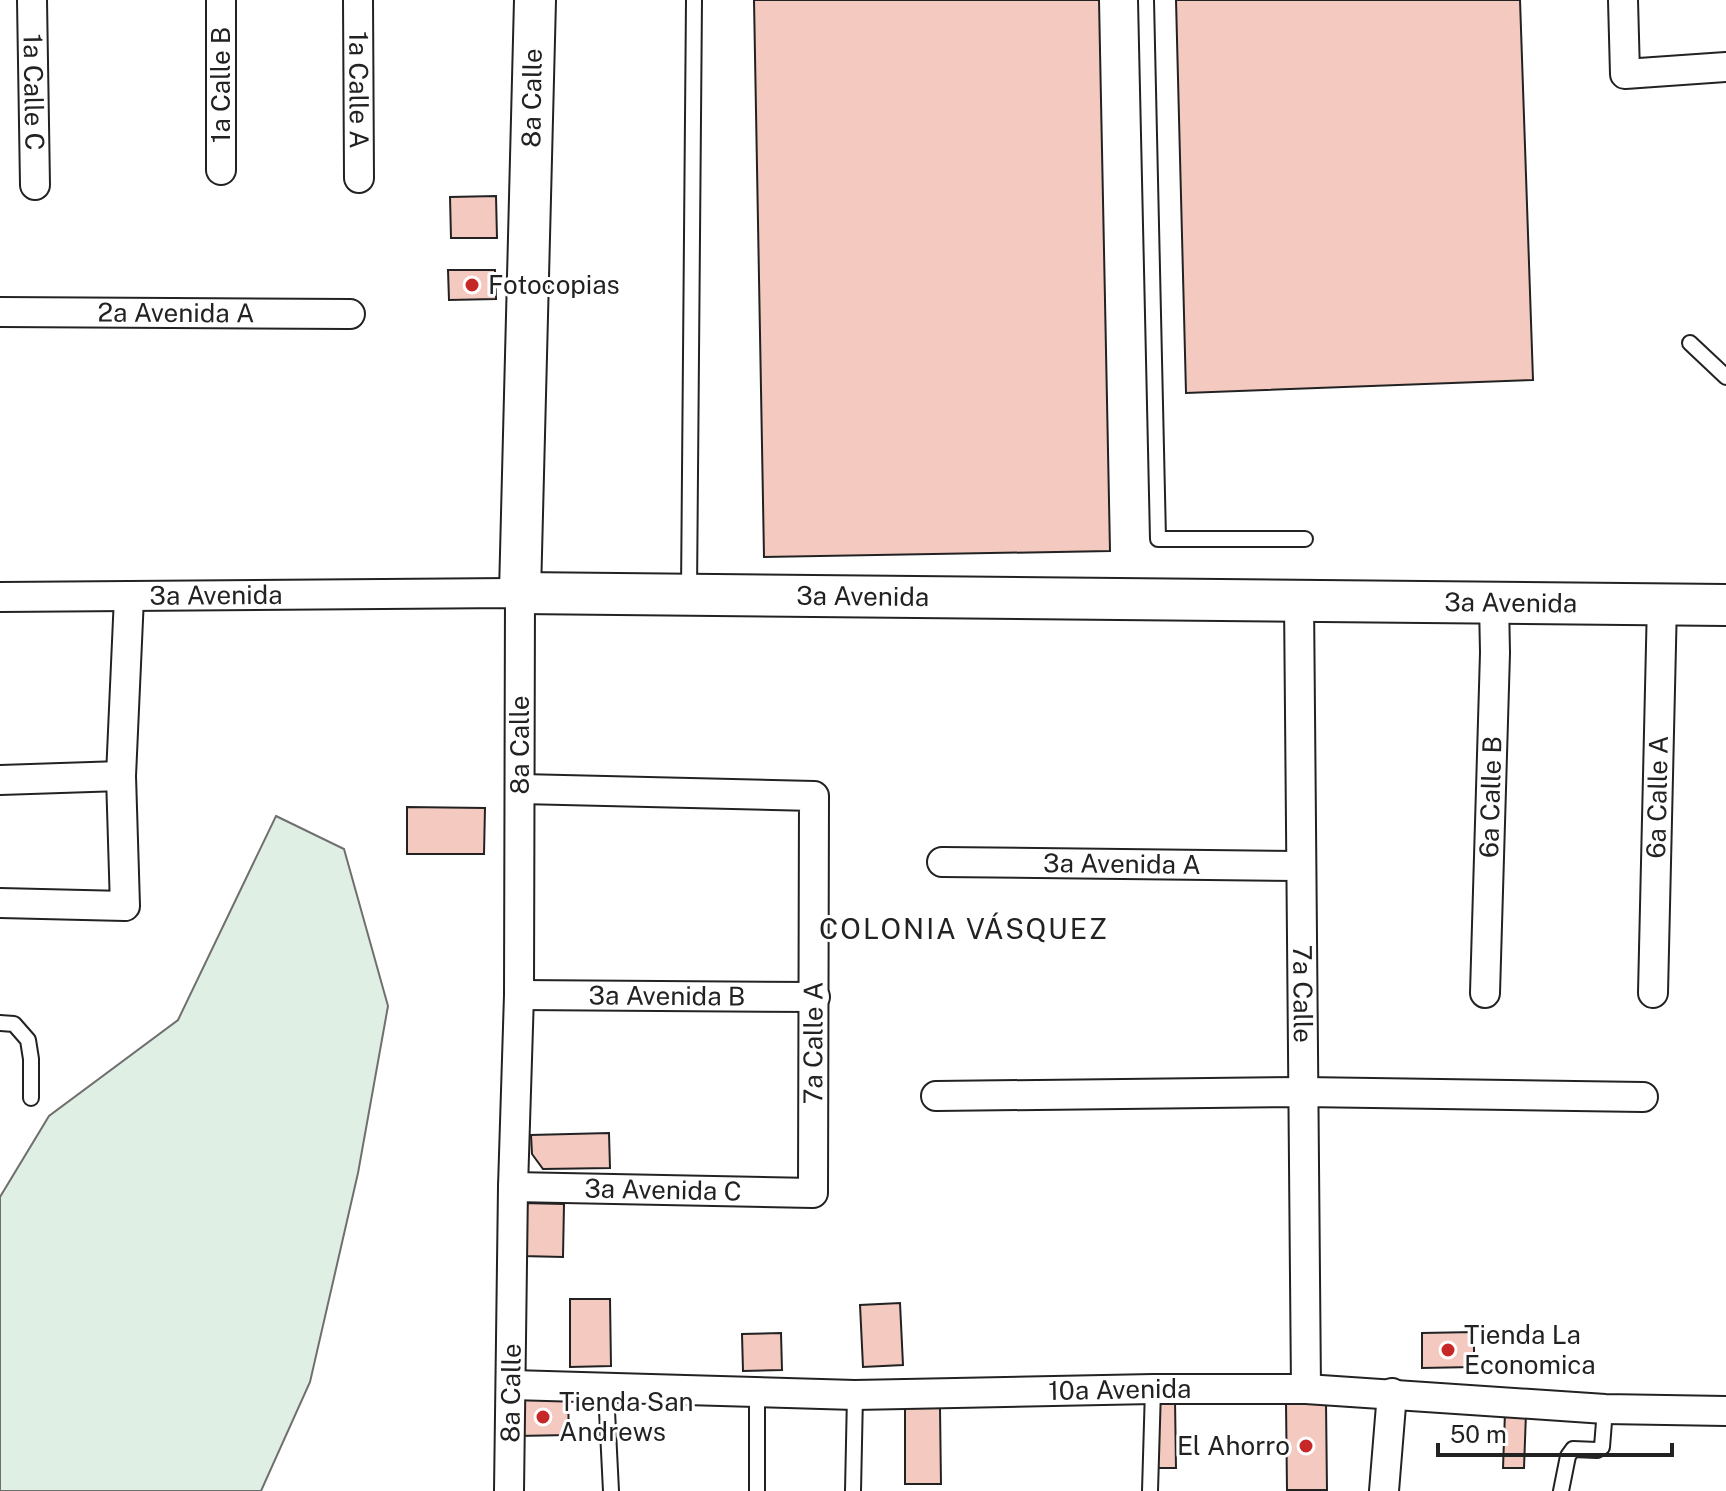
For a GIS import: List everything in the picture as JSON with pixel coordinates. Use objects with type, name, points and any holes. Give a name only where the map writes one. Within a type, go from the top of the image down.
[{"type":"street","name":"1a Calle C","points":[[32,0],[35,185]]},
{"type":"street","name":"1a Calle B","points":[[221,0],[221,170]]},
{"type":"street","name":"1a Calle A","points":[[358,0],[359,178]]},
{"type":"street","name":"8a Calle","points":[[509,1491],[519,995],[520,593],[535,0]]},
{"type":"street","points":[[1623,0],[1625,74],[1726,67]]},
{"type":"street","name":"2a Avenida A","points":[[0,312],[350,314]]},
{"type":"street","name":"3a Avenida","points":[[0,597],[520,593],[1726,605]]},
{"type":"street","points":[[0,903],[125,906],[121,776],[129,597]]},
{"type":"street","name":"7a Calle","points":[[1299,600],[1306,1389]]},
{"type":"street","name":"6a Calle B","points":[[1485,993],[1494,602]]},
{"type":"street","name":"6a Calle A","points":[[1653,993],[1662,602]]},
{"type":"street","points":[[0,780],[121,776]]},
{"type":"street","name":"7a Calle A","points":[[521,789],[814,796],[813,1193]]},
{"type":"street","name":"3a Avenida A","points":[[942,862],[1300,866]]},
{"type":"street","name":"3a Avenida B","points":[[519,995],[815,997]]},
{"type":"street","points":[[936,1096],[1304,1092],[1643,1097]]},
{"type":"street","name":"3a Avenida C","points":[[513,1187],[813,1193]]},
{"type":"street","name":"10a Avenida","points":[[512,1385],[855,1395],[1306,1389],[1605,1409],[1726,1411]]},
{"type":"street","points":[[1384,1491],[1392,1393]]},
{"type":"lane","points":[[689,596],[694,0]]},
{"type":"lane","points":[[1146,0],[1158,539],[1305,539]]},
{"type":"lane","points":[[1690,343],[1726,377]]},
{"type":"lane","points":[[0,1023],[14,1024],[28,1040],[31,1098]]},
{"type":"lane","points":[[608,1387],[611,1491]]},
{"type":"lane","points":[[1150,1491],[1153,1389]]},
{"type":"lane","points":[[757,1392],[757,1491]]},
{"type":"lane","points":[[853,1491],[855,1395]]},
{"type":"lane","points":[[1561,1491],[1568,1456],[1573,1449],[1597,1450],[1602,1447],[1605,1409]]},
{"type":"green space","points":[[276,816],[344,849],[388,1006],[358,1173],[310,1382],[261,1491],[0,1491],[0,1197],[49,1116],[178,1020]]},
{"type":"building","points":[[754,0],[1099,0],[1110,551],[764,557]]},
{"type":"building","points":[[1176,0],[1520,0],[1533,380],[1186,393]]},
{"type":"building","points":[[496,196],[497,238],[451,238],[450,197]]},
{"type":"building","name":"Fotocopias","points":[[448,270],[495,270],[496,299],[449,300]]},
{"type":"building","points":[[407,807],[485,808],[484,854],[407,854]]},
{"type":"building","points":[[609,1133],[610,1168],[543,1169],[532,1154],[531,1135]]},
{"type":"building","points":[[523,1203],[564,1204],[563,1257],[522,1256]]},
{"type":"building","points":[[570,1299],[610,1299],[611,1366],[570,1367]]},
{"type":"building","points":[[900,1303],[903,1365],[863,1367],[860,1305]]},
{"type":"building","name":"Tienda La Economica","points":[[1474,1332],[1474,1367],[1422,1368],[1422,1333]]},
{"type":"building","points":[[781,1333],[782,1370],[743,1371],[742,1334]]},
{"type":"building","name":"Tienda San Andrews","points":[[516,1399],[568,1399],[569,1435],[517,1436]]},
{"type":"building","points":[[1156,1399],[1175,1399],[1176,1468],[1157,1468]]},
{"type":"building","name":"El Ahorro","points":[[1326,1402],[1327,1490],[1287,1490],[1286,1403]]},
{"type":"building","points":[[905,1408],[940,1408],[941,1484],[905,1484]]},
{"type":"building","points":[[1505,1412],[1526,1413],[1524,1468],[1503,1468]]},
{"type":"place","name":"Fotocopias","points":[[472,285]]},
{"type":"place","name":"Tienda La Economica","points":[[1448,1350]]},
{"type":"place","name":"Tienda San Andrews","points":[[543,1417]]},
{"type":"place","name":"El Ahorro","points":[[1306,1446]]},
{"type":"district","name":"COLONIA VÁSQUEZ","points":[[964,929]]}]
